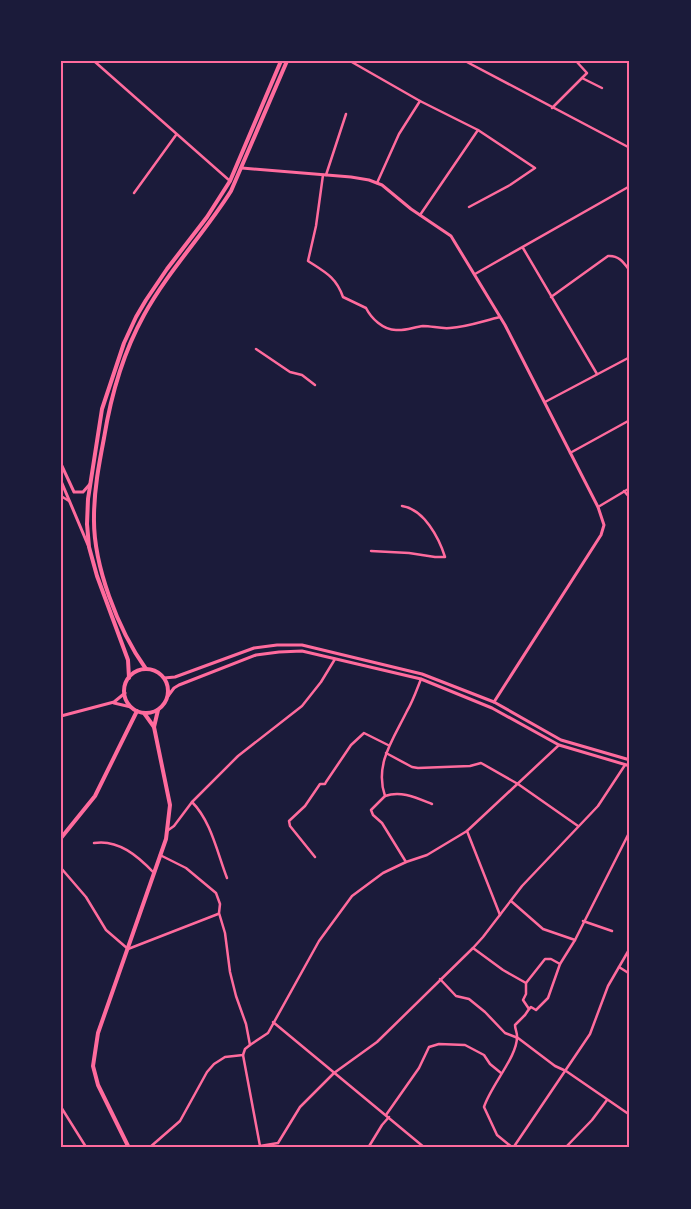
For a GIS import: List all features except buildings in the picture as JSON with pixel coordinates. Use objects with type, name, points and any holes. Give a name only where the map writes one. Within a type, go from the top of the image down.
[{"type":"main road","points":[[129,678],[128,660],[102,592],[89,547],[87,524],[90,484],[98,427],[115,366],[124,343],[146,300],[201,225],[230,181],[280,61]]},
{"type":"main road","points":[[146,669],[136,655],[101,575],[94,519],[96,486],[109,410],[121,368],[144,316],[160,289],[220,208],[242,168],[287,61]]},
{"type":"main road","points":[[115,366],[121,368]]},
{"type":"main road","points":[[146,669],[156,672],[164,678],[168,687],[168,696],[164,704],[158,710],[151,713],[137,711],[131,707],[124,693],[129,678],[136,672],[146,669]]},
{"type":"main road","points":[[154,727],[158,710]]},
{"type":"main road","points":[[61,838],[95,796],[137,711]]},
{"type":"main road","points":[[129,1148],[98,1084],[93,1066],[98,1033],[166,839],[170,805],[154,727],[144,713]]},
{"type":"street","points":[[94,61],[230,181]]},
{"type":"street","points":[[350,61],[420,101],[478,130],[535,168],[510,185],[469,207]]},
{"type":"street","points":[[465,61],[630,148]]},
{"type":"street","points":[[552,108],[587,73],[576,61]]},
{"type":"street","points":[[582,78],[602,88]]},
{"type":"street","points":[[377,182],[399,134],[420,101]]},
{"type":"street","points":[[346,114],[324,175],[308,261],[330,275],[339,286],[343,297],[366,308],[369,314],[382,325],[396,330],[424,326],[449,328],[466,326],[500,317]]},
{"type":"street","points":[[420,215],[478,130]]},
{"type":"street","points":[[134,193],[176,135]]},
{"type":"street","points":[[242,168],[351,177],[377,182],[451,236],[500,317],[598,507],[604,525],[602,535],[494,702]]},
{"type":"street","points":[[475,274],[630,186]]},
{"type":"street","points":[[523,248],[598,374]]},
{"type":"street","points":[[551,297],[608,256],[618,258],[624,262],[630,271]]},
{"type":"street","points":[[256,349],[290,372],[302,375],[315,385]]},
{"type":"street","points":[[545,402],[630,357]]},
{"type":"street","points":[[570,453],[630,420]]},
{"type":"street","points":[[61,464],[74,492],[83,492],[90,484]]},
{"type":"street","points":[[61,481],[89,547]]},
{"type":"street","points":[[598,507],[630,488]]},
{"type":"street","points":[[624,491],[630,498]]},
{"type":"street","points":[[61,496],[70,502]]},
{"type":"street","points":[[371,551],[409,553],[435,557],[445,556],[441,544],[424,520],[415,512],[402,506]]},
{"type":"street","points":[[164,678],[175,677],[254,648],[277,645],[302,645],[422,674],[494,702],[561,740],[630,760]]},
{"type":"street","points":[[323,655],[324,650]]},
{"type":"street","points":[[168,696],[179,684],[256,655],[302,651],[421,678],[492,708],[559,744],[630,766]]},
{"type":"street","points":[[166,831],[174,826],[192,802],[238,756],[302,706],[321,682],[335,658]]},
{"type":"street","points":[[385,796],[382,781],[388,745],[408,711],[421,678]]},
{"type":"street","points":[[61,716],[114,702],[124,693]]},
{"type":"street","points":[[114,702],[131,707]]},
{"type":"street","points":[[315,857],[288,821],[305,806],[320,784],[326,782],[351,745],[364,733],[388,745]]},
{"type":"street","points":[[559,744],[467,831],[427,855],[383,873],[352,896],[319,941],[264,1037],[245,1049],[243,1055],[260,1147],[278,1143],[300,1106],[334,1074],[377,1042],[473,948],[538,868],[598,806],[625,765]]},
{"type":"street","points":[[386,752],[412,767],[418,768],[470,766],[481,763],[518,784],[578,826]]},
{"type":"street","points":[[609,760],[611,755]]},
{"type":"street","points":[[406,862],[382,823],[373,815],[372,810],[385,796],[394,794],[406,795],[432,804]]},
{"type":"street","points":[[192,802],[200,810],[212,835],[227,878]]},
{"type":"street","points":[[467,831],[500,915]]},
{"type":"street","points":[[630,831],[575,940],[560,964],[548,998],[536,1010],[531,1006],[515,1025],[518,1038],[511,1059],[494,1084],[484,1107],[497,1135],[513,1148],[590,1034],[608,986],[630,948]]},
{"type":"street","points":[[94,843],[105,842],[127,849],[143,861],[154,873]]},
{"type":"street","points":[[160,855],[186,868],[216,893],[220,904],[219,913],[225,933],[230,972],[246,1024],[250,1045]]},
{"type":"street","points":[[61,868],[86,897],[106,930],[128,949],[219,913]]},
{"type":"street","points":[[510,901],[543,929],[575,940]]},
{"type":"street","points":[[583,921],[612,931]]},
{"type":"street","points":[[473,948],[503,970],[526,983]]},
{"type":"street","points":[[528,1009],[523,1000],[526,994],[526,983],[545,959],[551,959],[560,964]]},
{"type":"street","points":[[619,967],[630,974]]},
{"type":"street","points":[[440,979],[456,996],[469,999],[485,1012],[505,1033],[518,1038],[555,1066],[566,1071],[630,1115]]},
{"type":"street","points":[[273,1022],[425,1148]]},
{"type":"street","points":[[386,1115],[419,1068],[430,1047],[439,1044],[465,1045],[484,1055],[490,1064],[502,1073]]},
{"type":"street","points":[[149,1148],[180,1121],[207,1072],[214,1064],[225,1057],[243,1055]]},
{"type":"street","points":[[565,1148],[592,1120],[607,1100]]},
{"type":"street","points":[[61,1107],[86,1146]]},
{"type":"street","points":[[368,1148],[382,1125],[389,1118]]}]
